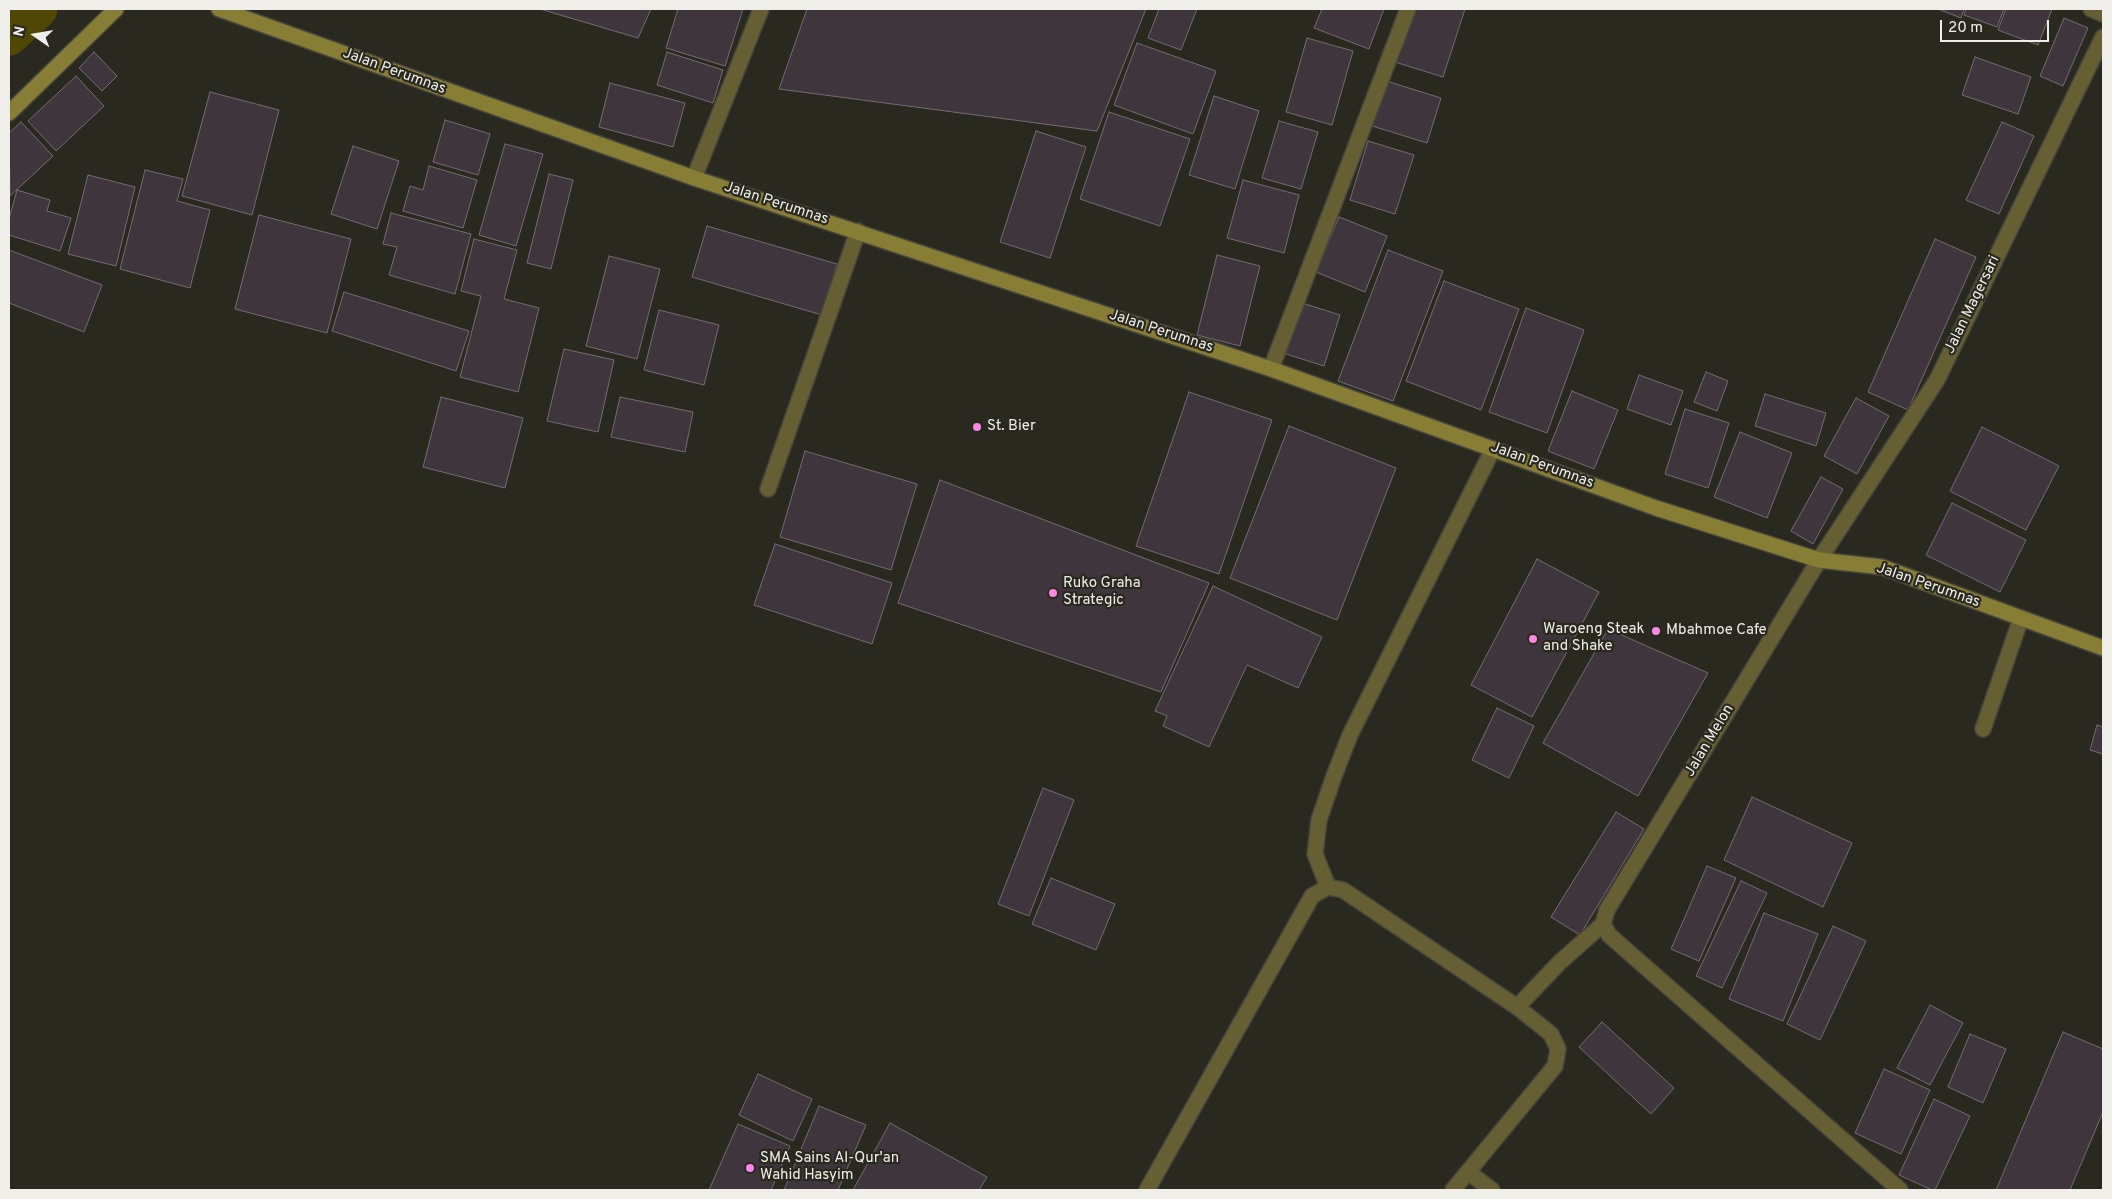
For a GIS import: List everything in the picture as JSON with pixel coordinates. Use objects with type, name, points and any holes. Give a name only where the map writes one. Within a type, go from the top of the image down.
[{"type":"street","points":[[9,114],[116,9]]},
{"type":"street","name":"Jalan Perumnas","points":[[219,9],[694,178],[1270,369],[1656,508],[1819,560],[1882,567],[2103,648]]},
{"type":"street","points":[[694,178],[761,9]]},
{"type":"street","points":[[1270,369],[1408,9]]},
{"type":"street","points":[[2091,9],[2103,14]]},
{"type":"street","name":"Jalan Magersari","points":[[1819,560],[1937,380],[2103,37]]},
{"type":"street","points":[[768,489],[858,231]]},
{"type":"street","points":[[1328,887],[1316,854],[1319,820],[1334,776],[1350,735],[1493,449]]},
{"type":"street","name":"Jalan Melon","points":[[1603,924],[1607,910],[1819,560]]},
{"type":"street","points":[[1983,729],[2021,618]]},
{"type":"street","points":[[1148,1190],[1312,896],[1328,887],[1343,890],[1517,1007],[1551,1034],[1558,1049],[1555,1066],[1453,1190]]},
{"type":"street","points":[[1517,1007],[1560,962],[1603,924],[1609,935],[1900,1190]]},
{"type":"street","points":[[1468,1172],[1492,1190]]},
{"type":"building","points":[[540,9],[651,9],[638,38]]},
{"type":"building","points":[[678,9],[743,9],[725,66],[666,48]]},
{"type":"building","points":[[807,9],[1146,9],[1097,131],[779,89]]},
{"type":"building","points":[[1159,9],[1197,9],[1181,50],[1148,38]]},
{"type":"building","points":[[1322,9],[1384,9],[1369,49],[1314,28]]},
{"type":"building","points":[[1413,9],[1465,9],[1443,77],[1395,62]]},
{"type":"building","points":[[1938,9],[1964,9],[1961,18]]},
{"type":"building","points":[[1966,9],[2004,9],[1997,27],[1964,15]]},
{"type":"building","points":[[2006,9],[2052,9],[2038,45],[1998,30]]},
{"type":"building","points":[[2064,18],[2088,28],[2063,86],[2040,76]]},
{"type":"building","points":[[1307,38],[1353,51],[1332,125],[1286,112]]},
{"type":"building","points":[[1137,43],[1216,71],[1193,134],[1114,105]]},
{"type":"building","points":[[94,52],[117,76],[102,91],[79,68]]},
{"type":"building","points":[[667,52],[723,70],[713,103],[657,85]]},
{"type":"building","points":[[1975,57],[2031,77],[2018,114],[1962,95]]},
{"type":"building","points":[[76,76],[104,106],[56,151],[28,121]]},
{"type":"building","points":[[1383,80],[1441,98],[1427,143],[1369,125]]},
{"type":"building","points":[[610,83],[685,103],[673,147],[599,127]]},
{"type":"building","points":[[210,92],[279,110],[252,215],[182,196]]},
{"type":"building","points":[[1214,96],[1259,111],[1235,189],[1189,175]]},
{"type":"building","points":[[1109,112],[1190,139],[1160,226],[1080,199]]},
{"type":"building","points":[[445,120],[490,134],[478,175],[433,162]]},
{"type":"building","points":[[1279,121],[1318,132],[1301,189],[1262,178]]},
{"type":"building","points":[[21,122],[53,156],[10,196],[9,133]]},
{"type":"building","points":[[2002,122],[2034,136],[1999,214],[1966,200]]},
{"type":"building","points":[[1036,131],[1086,147],[1050,258],[1000,242]]},
{"type":"building","points":[[1368,141],[1414,155],[1395,214],[1350,200]]},
{"type":"building","points":[[505,144],[543,154],[516,246],[479,235]]},
{"type":"building","points":[[353,146],[399,161],[377,229],[331,214]]},
{"type":"building","points":[[429,166],[477,180],[463,228],[403,211],[410,186],[423,190]]},
{"type":"building","points":[[145,170],[183,179],[177,201],[210,210],[190,288],[120,269]]},
{"type":"building","points":[[549,174],[573,180],[551,269],[527,263]]},
{"type":"building","points":[[88,175],[135,187],[116,266],[68,254]]},
{"type":"building","points":[[1243,180],[1299,195],[1284,253],[1227,238]]},
{"type":"building","points":[[17,190],[50,200],[47,211],[71,218],[60,251],[9,235],[9,219]]},
{"type":"building","points":[[391,213],[471,234],[455,294],[389,275],[397,247],[383,244]]},
{"type":"building","points":[[259,215],[351,239],[327,333],[235,309]]},
{"type":"building","points":[[1339,217],[1387,236],[1365,292],[1316,272]]},
{"type":"building","points":[[707,226],[837,264],[822,315],[692,277]]},
{"type":"building","points":[[474,239],[517,250],[504,299],[539,308],[518,392],[460,377],[481,296],[461,291]]},
{"type":"building","points":[[1935,239],[1976,257],[1908,410],[1868,392]]},
{"type":"building","points":[[9,250],[102,285],[84,332],[9,303]]},
{"type":"building","points":[[1388,250],[1443,271],[1393,401],[1338,381]]},
{"type":"building","points":[[1217,255],[1260,266],[1240,346],[1197,335]]},
{"type":"building","points":[[609,256],[660,269],[637,359],[586,346]]},
{"type":"building","points":[[1444,281],[1519,309],[1481,410],[1406,381]]},
{"type":"building","points":[[344,292],[469,331],[456,371],[332,331]]},
{"type":"building","points":[[1299,302],[1340,315],[1324,366],[1283,353]]},
{"type":"building","points":[[1526,308],[1584,330],[1547,433],[1489,412]]},
{"type":"building","points":[[659,310],[719,325],[704,385],[644,370]]},
{"type":"building","points":[[564,349],[614,360],[598,432],[547,421]]},
{"type":"building","points":[[1706,372],[1728,381],[1717,411],[1694,402]]},
{"type":"building","points":[[1639,375],[1683,391],[1671,425],[1627,409]]},
{"type":"building","points":[[1572,391],[1618,410],[1594,469],[1548,451]]},
{"type":"building","points":[[1189,392],[1272,420],[1219,574],[1136,546]]},
{"type":"building","points":[[1765,394],[1826,413],[1816,446],[1755,426]]},
{"type":"building","points":[[441,397],[523,418],[505,488],[423,467]]},
{"type":"building","points":[[620,397],[693,412],[685,452],[611,437]]},
{"type":"building","points":[[1856,398],[1889,416],[1857,474],[1824,456]]},
{"type":"building","points":[[1685,409],[1729,423],[1708,488],[1665,474]]},
{"type":"building","points":[[1289,426],[1396,468],[1337,620],[1230,578]]},
{"type":"building","points":[[1982,427],[2059,466],[2026,530],[1950,491]]},
{"type":"building","points":[[1740,432],[1792,453],[1767,518],[1714,497]]},
{"type":"building","points":[[805,451],[917,484],[891,570],[780,537]]},
{"type":"building","points":[[1821,477],[1843,489],[1813,544],[1791,531]]},
{"type":"building","name":"Ruko Graha Strategic","points":[[940,480],[1209,583],[1161,692],[898,603]]},
{"type":"building","points":[[1952,503],[2026,540],[2000,592],[1926,555]]},
{"type":"building","points":[[775,544],[892,583],[872,644],[754,605]]},
{"type":"building","points":[[1537,559],[1599,592],[1532,717],[1471,685]]},
{"type":"building","points":[[1213,586],[1322,637],[1298,688],[1247,665],[1209,747],[1163,726],[1167,716],[1155,711]]},
{"type":"building","points":[[1608,629],[1708,673],[1638,796],[1543,743]]},
{"type":"building","points":[[1497,708],[1534,726],[1509,778],[1472,760]]},
{"type":"building","points":[[2097,725],[2103,727],[2103,754],[2090,750]]},
{"type":"building","points":[[1043,788],[1074,800],[1029,916],[998,904]]},
{"type":"building","points":[[1752,797],[1852,843],[1823,907],[1724,860]]},
{"type":"building","points":[[1616,812],[1644,829],[1580,935],[1551,917]]},
{"type":"building","points":[[1707,866],[1736,878],[1699,961],[1671,949]]},
{"type":"building","points":[[1051,878],[1115,904],[1096,950],[1032,924]]},
{"type":"building","points":[[1741,881],[1767,893],[1722,988],[1696,976]]},
{"type":"building","points":[[1764,913],[1818,934],[1783,1021],[1729,999]]},
{"type":"building","points":[[1833,926],[1866,941],[1820,1040],[1787,1024]]},
{"type":"building","points":[[1930,1005],[1963,1023],[1930,1085],[1897,1068]]},
{"type":"building","points":[[1602,1022],[1674,1088],[1651,1114],[1579,1047]]},
{"type":"building","points":[[2063,1032],[2103,1049],[2103,1112],[2070,1190],[1996,1190]]},
{"type":"building","points":[[1970,1034],[2006,1049],[1983,1103],[1948,1087]]},
{"type":"building","points":[[1884,1069],[1930,1090],[1901,1154],[1855,1133]]},
{"type":"building","points":[[758,1074],[812,1099],[793,1141],[739,1115]]},
{"type":"building","points":[[1934,1099],[1970,1116],[1935,1190],[1932,1190],[1899,1175]]},
{"type":"building","points":[[819,1106],[866,1125],[838,1190],[784,1190]]},
{"type":"building","points":[[890,1123],[987,1177],[979,1190],[853,1190]]},
{"type":"building","name":"SMA Sains Al-Qur'an Wahid Hasyim","points":[[738,1124],[790,1146],[771,1190],[709,1190]]},
{"type":"waterway","points":[[9,36],[38,9]]},
{"type":"place","name":"St. Bier","points":[[977,427]]},
{"type":"place","name":"Ruko Graha Strategic","points":[[1053,593]]},
{"type":"place","name":"Mbahmoe Cafe","points":[[1656,631]]},
{"type":"place","name":"Waroeng Steak and Shake","points":[[1533,639]]},
{"type":"place","name":"SMA Sains Al-Qur'an Wahid Hasyim","points":[[750,1168]]}]
